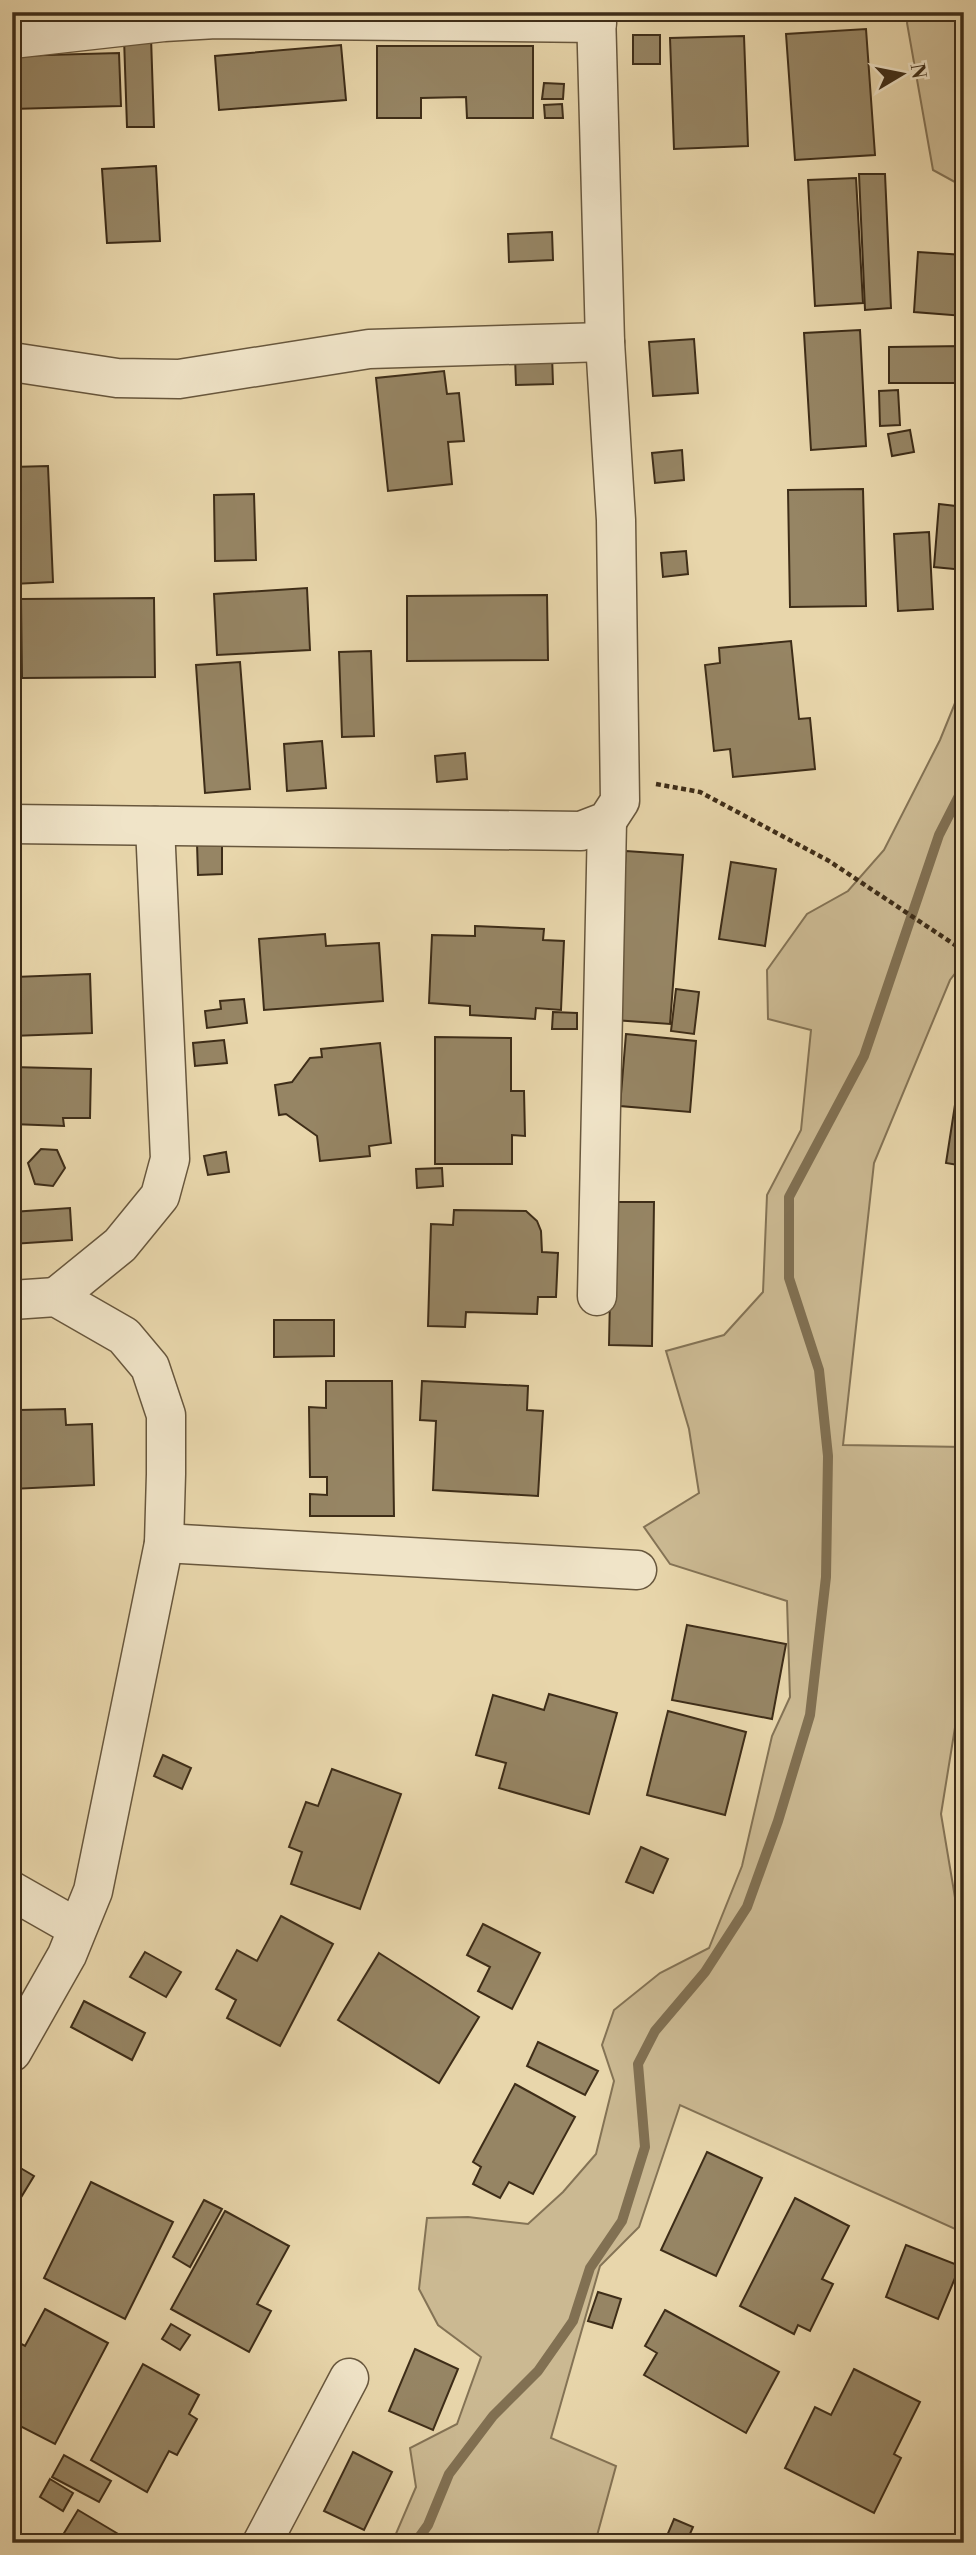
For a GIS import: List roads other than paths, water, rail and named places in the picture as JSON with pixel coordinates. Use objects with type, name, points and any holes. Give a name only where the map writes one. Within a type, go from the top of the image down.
[{"type":"street","points":[[12,39],[216,19],[597,18],[606,342],[615,520],[620,777],[620,801],[607,821],[597,1296]]},
{"type":"street","points":[[12,362],[117,378],[179,379],[369,349],[606,342]]},
{"type":"street","points":[[12,824],[581,831],[607,821]]},
{"type":"street","points":[[56,1297],[120,1245],[160,1196],[170,1159],[156,826]]},
{"type":"street","points":[[12,1300],[56,1297],[124,1336],[150,1367],[166,1415],[163,1543],[93,1891],[67,1955],[12,2052]]},
{"type":"street","points":[[163,1543],[637,1570]]},
{"type":"street","points":[[12,1891],[77,1928]]},
{"type":"street","points":[[262,2543],[349,2378]]},
{"type":"waterway","points":[[415,2543],[428,2525],[449,2474],[493,2416],[538,2371],[573,2321],[590,2268],[622,2221],[645,2147],[638,2064],[655,2031],[705,1972],[747,1907],[778,1821],[810,1715],[826,1577],[828,1456],[819,1370],[789,1278],[789,1197],[864,1056],[939,835],[964,786]]}]
